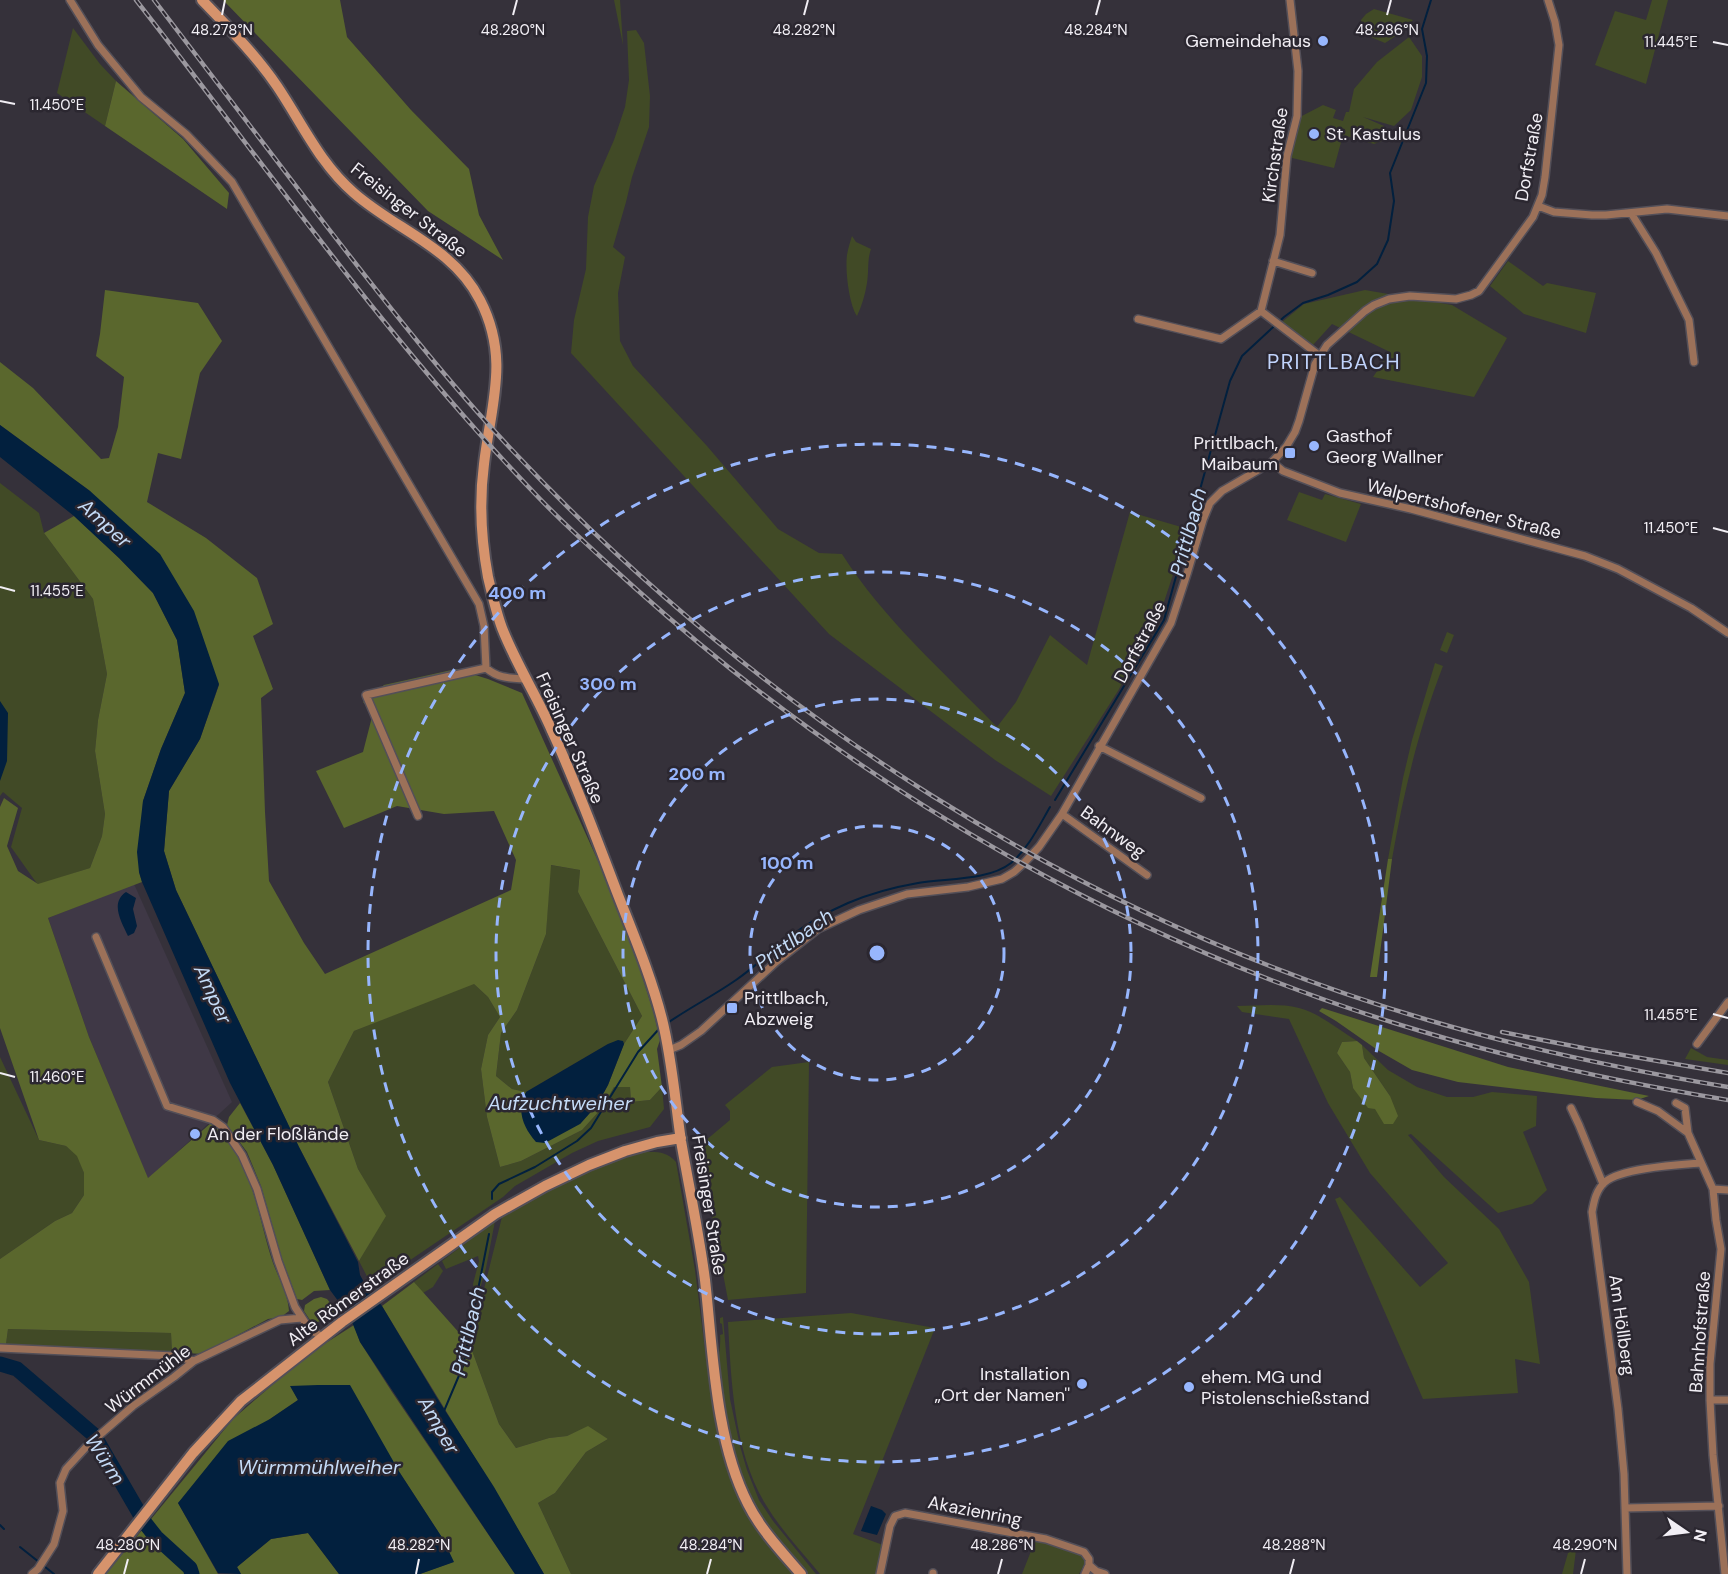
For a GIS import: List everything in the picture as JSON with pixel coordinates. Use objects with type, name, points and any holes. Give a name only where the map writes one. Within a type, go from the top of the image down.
[{"type":"main road","name":"Freisinger Straße","points":[[202,0],[270,77],[336,175],[375,210],[420,237],[450,260],[470,283],[480,299],[491,329],[497,361],[496,386],[484,460],[480,517],[490,585],[500,624],[552,730],[591,823],[646,968],[669,1050],[698,1236],[721,1416],[732,1462],[739,1485],[756,1517],[801,1574]]},
{"type":"main road","name":"Alte Römerstraße","points":[[98,1574],[193,1453],[241,1401],[342,1322],[495,1214],[545,1186],[625,1151],[681,1138]]},
{"type":"street","points":[[70,0],[98,45],[141,97],[186,134],[232,182],[480,604],[484,626],[486,668],[493,674],[504,678],[526,679]]},
{"type":"street","name":"Kirchstraße","points":[[1261,311],[1280,235],[1287,156],[1297,116],[1298,70],[1290,0]]},
{"type":"street","name":"Dorfstraße","points":[[669,1050],[681,1045],[701,1031],[776,962],[818,929],[859,910],[908,894],[968,887],[1002,879],[1014,872],[1039,847],[1062,814],[1171,622],[1210,503],[1222,491],[1272,462],[1286,447],[1295,432],[1311,375],[1320,356],[1336,336],[1374,305],[1389,299],[1410,296],[1456,299],[1479,291],[1533,217],[1545,177],[1558,55],[1558,35],[1548,0]]},
{"type":"street","points":[[1538,206],[1554,212],[1592,215],[1667,209],[1728,216]]},
{"type":"street","points":[[1631,213],[1656,254],[1689,320],[1694,362]]},
{"type":"street","points":[[1273,261],[1312,273]]},
{"type":"street","points":[[1138,319],[1221,339],[1261,311],[1320,356]]},
{"type":"street","name":"Walpertshofener Straße","points":[[1272,462],[1283,471],[1340,493],[1411,509],[1585,556],[1618,569],[1691,608],[1728,633]]},
{"type":"street","points":[[418,816],[366,695],[486,668]]},
{"type":"street","points":[[1099,746],[1201,798]]},
{"type":"street","name":"Bahnweg","points":[[1062,814],[1147,875]]},
{"type":"street","points":[[96,937],[167,1106],[217,1122],[242,1155],[257,1189],[278,1261],[296,1307],[310,1330],[323,1337]]},
{"type":"street","points":[[1697,1044],[1728,1002]]},
{"type":"street","points":[[1637,1102],[1658,1111],[1688,1132]]},
{"type":"street","name":"Bahnhofstraße","points":[[1676,1103],[1685,1108],[1688,1132],[1713,1189],[1721,1249],[1710,1364],[1710,1400],[1725,1574]]},
{"type":"street","points":[[1571,1108],[1603,1184],[1635,1170],[1701,1163]]},
{"type":"street","name":"Am Höllberg","points":[[1603,1184],[1594,1199],[1592,1212],[1618,1409],[1628,1574]]},
{"type":"street","points":[[1713,1189],[1728,1190]]},
{"type":"street","name":"Würmmühle","points":[[35,1571],[54,1544],[63,1510],[60,1483],[66,1469],[88,1445],[133,1406],[194,1360],[280,1320],[302,1318]]},
{"type":"street","points":[[0,1348],[174,1356],[194,1360]]},
{"type":"street","points":[[1710,1400],[1728,1400]]},
{"type":"street","points":[[1625,1508],[1719,1506]]},
{"type":"street","name":"Akazienring","points":[[880,1574],[890,1526],[895,1516],[905,1513],[1046,1539],[1084,1552],[1089,1559],[1089,1565]]},
{"type":"street","points":[[1085,1574],[1089,1565],[1105,1574]]},
{"type":"shaded area","points":[[134,884],[232,1102],[148,1179],[89,1037],[48,918]]},
{"type":"green space","points":[[223,0],[340,0],[347,37],[411,110],[469,169],[479,215],[503,260],[428,211]]},
{"type":"green space","points":[[614,0],[620,0],[623,45]]},
{"type":"green space","points":[[1652,0],[1668,0],[1646,84],[1595,65],[1615,11],[1646,20]]},
{"type":"green space","points":[[1374,9],[1413,20],[1385,43],[1362,30],[1361,20]]},
{"type":"green space","points":[[73,28],[116,81],[105,126],[57,93]]},
{"type":"green space","points":[[636,30],[644,43],[650,96],[649,127],[632,177],[613,247],[625,257],[618,293],[620,341],[633,366],[707,446],[778,529],[819,553],[842,554],[895,623],[997,727],[1016,702],[1050,635],[1087,665],[1130,512],[1188,529],[1163,605],[1118,691],[1051,796],[995,760],[829,634],[571,353],[574,320],[586,269],[588,217],[594,186],[614,140],[625,107],[629,80],[627,31]]},
{"type":"green space","points":[[1409,37],[1422,56],[1422,77],[1411,110],[1394,126],[1363,117],[1384,126],[1386,132],[1384,140],[1374,144],[1343,135],[1334,168],[1288,157],[1298,118],[1323,105],[1336,110],[1333,118],[1343,121],[1346,112],[1349,112],[1354,89],[1377,62]]},
{"type":"green space","points":[[116,81],[183,139],[229,193],[227,209],[105,126]]},
{"type":"green space","points":[[852,236],[856,242],[871,249],[868,279],[857,316],[848,287],[847,255]]},
{"type":"green space","points":[[1508,261],[1543,286],[1547,283],[1596,293],[1586,333],[1524,314],[1490,286]]},
{"type":"green space","points":[[105,290],[198,303],[222,341],[200,373],[181,459],[158,453],[147,502],[206,538],[257,578],[273,624],[253,636],[273,689],[261,698],[269,881],[304,943],[325,974],[511,890],[516,860],[494,811],[444,814],[397,806],[344,828],[316,771],[363,752],[373,713],[363,702],[384,685],[456,669],[522,693],[613,894],[654,1014],[660,1040],[657,1049],[662,1087],[650,1100],[631,1102],[630,1087],[614,1087],[602,1108],[582,1130],[521,1161],[500,1167],[487,1117],[481,1069],[488,1035],[500,1017],[488,997],[474,984],[354,1031],[328,1082],[358,1169],[386,1216],[359,1261],[299,1147],[176,890],[164,851],[169,791],[200,739],[219,685],[90,491],[0,425],[0,362],[33,388],[101,459],[109,458],[118,427],[124,377],[96,356]],"holes":[[[551,865],[580,870],[578,892],[642,1016],[624,1044],[608,1085],[597,1105],[580,1124],[521,1102],[526,1092],[512,1089],[496,1076],[501,1033],[517,1010],[546,934]]]},
{"type":"green space","points":[[1365,290],[1452,305],[1507,338],[1474,397],[1373,377],[1390,352],[1332,324],[1313,345],[1282,322],[1304,304]]},
{"type":"green space","points":[[0,483],[39,513],[44,533],[93,599],[107,674],[98,720],[95,751],[105,814],[102,836],[90,868],[38,885],[11,847],[22,808],[3,792],[0,796]]},
{"type":"green space","points":[[1299,492],[1322,500],[1325,494],[1361,504],[1346,542],[1287,520]]},
{"type":"green space","points":[[74,516],[153,593],[177,640],[185,693],[161,749],[143,801],[139,872],[142,882],[48,918],[89,1037],[148,1178],[211,1123],[225,1137],[245,1169],[289,1311],[281,1317],[268,1319],[202,1354],[172,1352],[171,1333],[8,1329],[6,1344],[0,1345],[0,1259],[55,1221],[72,1213],[84,1195],[84,1173],[77,1156],[66,1146],[39,1140],[0,1028],[0,807],[4,798],[18,808],[7,846],[18,871],[38,884],[90,868],[102,836],[105,814],[95,751],[98,720],[107,674],[93,599],[44,533]]},
{"type":"green space","points":[[1447,632],[1454,635],[1447,653],[1440,650]]},
{"type":"green space","points":[[1435,663],[1443,666],[1413,761],[1392,859],[1388,859],[1412,740]]},
{"type":"green space","points":[[1388,859],[1392,859],[1377,977],[1370,977]]},
{"type":"green space","points":[[550,865],[580,870],[578,892],[642,1016],[624,1044],[622,1041],[608,1044],[526,1092],[512,1089],[496,1076],[501,1033],[517,1010],[546,934]]},
{"type":"green space","points":[[473,983],[488,997],[500,1017],[488,1035],[481,1069],[487,1117],[500,1167],[521,1161],[582,1130],[602,1108],[614,1087],[630,1087],[631,1102],[650,1100],[662,1087],[664,1109],[650,1127],[598,1141],[572,1153],[515,1186],[503,1197],[372,1286],[359,1261],[385,1216],[358,1169],[328,1082],[354,1031]]},
{"type":"green space","points":[[1276,1005],[1306,1010],[1357,1041],[1342,1042],[1337,1053],[1350,1072],[1353,1088],[1390,1096],[1364,1058],[1362,1045],[1388,1070],[1417,1087],[1447,1097],[1473,1097],[1492,1092],[1537,1096],[1536,1126],[1523,1132],[1547,1190],[1532,1204],[1498,1213],[1411,1134],[1408,1135],[1444,1177],[1499,1229],[1529,1282],[1540,1364],[1515,1359],[1518,1393],[1423,1399],[1335,1199],[1340,1197],[1420,1287],[1448,1263],[1370,1173],[1328,1103],[1289,1019],[1242,1012],[1237,1006]]},
{"type":"green space","points":[[1322,1008],[1508,1067],[1649,1096],[1637,1100],[1596,1098],[1458,1082],[1412,1070],[1319,1011]]},
{"type":"green space","points":[[1357,1041],[1362,1045],[1364,1058],[1390,1096],[1398,1116],[1393,1124],[1384,1124],[1375,1109],[1368,1108],[1353,1088],[1350,1072],[1337,1053],[1342,1042]]},
{"type":"green space","points":[[1691,1048],[1707,1057],[1728,1060],[1728,1065],[1685,1059]]},
{"type":"green space","points":[[0,1057],[39,1140],[66,1146],[78,1156],[84,1173],[84,1195],[72,1213],[55,1221],[0,1259]]},
{"type":"green space","points":[[809,1062],[806,1293],[728,1300],[699,1146],[730,1120],[730,1111],[725,1105],[772,1067]]},
{"type":"green space","points":[[240,1103],[273,1165],[330,1290],[314,1291],[302,1300],[297,1299],[282,1259],[261,1186],[247,1152],[227,1125],[229,1117]]},
{"type":"green space","points":[[641,1152],[664,1154],[676,1162],[695,1270],[705,1350],[726,1463],[749,1517],[794,1574],[571,1574],[538,1503],[555,1493],[586,1452],[608,1439],[588,1427],[567,1436],[549,1438],[516,1448],[499,1424],[470,1345],[502,1217],[548,1190],[606,1164]]},
{"type":"green space","points":[[495,1221],[486,1268],[476,1303],[473,1284],[479,1261],[478,1256],[446,1269],[442,1261]]},
{"type":"green space","points":[[438,1264],[443,1271],[433,1287],[423,1293],[414,1282]]},
{"type":"green space","points":[[414,1282],[470,1345],[499,1424],[516,1448],[549,1438],[567,1436],[588,1426],[608,1439],[586,1452],[555,1493],[538,1503],[571,1574],[544,1574],[382,1306]]},
{"type":"green space","points":[[321,1297],[327,1299],[336,1310],[326,1319],[312,1323],[304,1311],[305,1305]]},
{"type":"green space","points":[[851,1313],[935,1328],[853,1534],[883,1545],[877,1574],[820,1574],[785,1532],[755,1485],[747,1463],[736,1416],[728,1322]]},
{"type":"green space","points":[[723,1317],[730,1399],[747,1470],[759,1500],[816,1574],[807,1574],[784,1548],[770,1530],[745,1488],[735,1459],[720,1368],[720,1335],[723,1334],[720,1318]]},
{"type":"green space","points":[[354,1325],[360,1342],[392,1392],[515,1574],[420,1574],[453,1562],[443,1539],[400,1473],[291,1387],[298,1400],[270,1419],[178,1503],[218,1574],[106,1574],[233,1419],[307,1355]]},
{"type":"green space","points":[[8,1329],[171,1333],[172,1352],[6,1344]]},
{"type":"green space","points":[[308,1533],[339,1574],[241,1574],[237,1567],[271,1539]]},
{"type":"green space","points":[[1035,1541],[1054,1545],[1083,1556],[1085,1563],[1079,1574],[1022,1574]]},
{"type":"green space","points":[[1576,1550],[1573,1574],[1562,1574],[1568,1553]]},
{"type":"water","name":"Amper","points":[[0,425],[90,491],[160,554],[194,611],[219,684],[200,739],[169,791],[164,851],[176,890],[299,1147],[358,1262],[360,1275],[382,1306],[494,1487],[544,1574],[515,1574],[360,1342],[350,1317],[330,1290],[273,1165],[230,1083],[139,872],[137,852],[143,801],[161,749],[185,693],[177,640],[153,593],[74,516],[0,457]]},
{"type":"water","points":[[0,701],[8,713],[7,761],[0,781]]},
{"type":"water","points":[[126,892],[136,898],[133,909],[137,926],[134,933],[128,936],[118,912],[121,896]]},
{"type":"water","name":"Aufzuchtweiher","points":[[618,1040],[623,1041],[624,1044],[608,1085],[597,1105],[580,1124],[545,1143],[536,1142],[522,1118],[522,1105],[526,1092]]},
{"type":"water","name":"Würmmühlweiher","points":[[350,1385],[400,1473],[443,1539],[454,1562],[420,1574],[339,1574],[308,1533],[271,1539],[237,1567],[241,1574],[218,1573],[178,1503],[228,1441],[270,1419],[298,1400],[290,1386]]},
{"type":"water","points":[[871,1506],[886,1514],[877,1535],[861,1531]]},
{"type":"waterway","name":"Prittlbach","points":[[1055,800],[1164,620],[1230,381],[1242,356],[1284,317],[1303,303],[1357,282],[1377,264],[1388,240],[1394,201],[1390,173],[1426,83],[1427,56],[1422,29],[1431,0]]},
{"type":"waterway","name":"Prittlbach","points":[[666,1024],[736,980],[796,932],[840,907],[882,891],[929,881],[979,876],[1002,869],[1023,851],[1050,807]]},
{"type":"waterway","name":"Prittlbach","points":[[492,1199],[492,1192],[499,1184],[535,1167],[577,1141],[591,1128],[638,1052],[659,1029]]},
{"type":"waterway","name":"Prittlbach","points":[[444,1411],[463,1366],[489,1234]]},
{"type":"waterway","name":"Würm","points":[[0,1364],[17,1369],[94,1435],[145,1523],[156,1537],[190,1568],[192,1574]]},
{"type":"waterway","points":[[0,1525],[4,1529]]},
{"type":"waterway","points":[[20,1547],[54,1574]]},
{"type":"railway","points":[[136,0],[381,318],[485,440],[551,511],[635,588],[722,662],[813,731],[907,795],[1005,854],[1106,907],[1209,955],[1316,997],[1462,1043],[1575,1071],[1728,1100]]},
{"type":"railway","points":[[154,0],[395,313],[440,369],[512,450],[608,546],[711,636],[819,720],[932,796],[1050,864],[1172,925],[1298,977],[1428,1020],[1502,1040],[1615,1066],[1728,1087]]},
{"type":"railway","points":[[1502,1032],[1728,1073]]},
{"type":"place","name":"Gemeindehaus","points":[[1323,41]]},
{"type":"place","name":"St. Kastulus","points":[[1314,134]]},
{"type":"place","name":"Gasthof Georg Wallner","points":[[1314,446]]},
{"type":"place","name":"Prittlbach, Maibaum","points":[[1290,453]]},
{"type":"place","name":"Prittlbach, Abzweig","points":[[732,1008]]},
{"type":"place","name":"An der Floßlände","points":[[195,1134]]},
{"type":"place","name":"Installation „Ort der Namen''","points":[[1082,1384]]},
{"type":"place","name":"ehem. MG und Pistolenschießstand","points":[[1189,1387]]},
{"type":"district","name":"PRITTLBACH","points":[[1334,362]]}]
